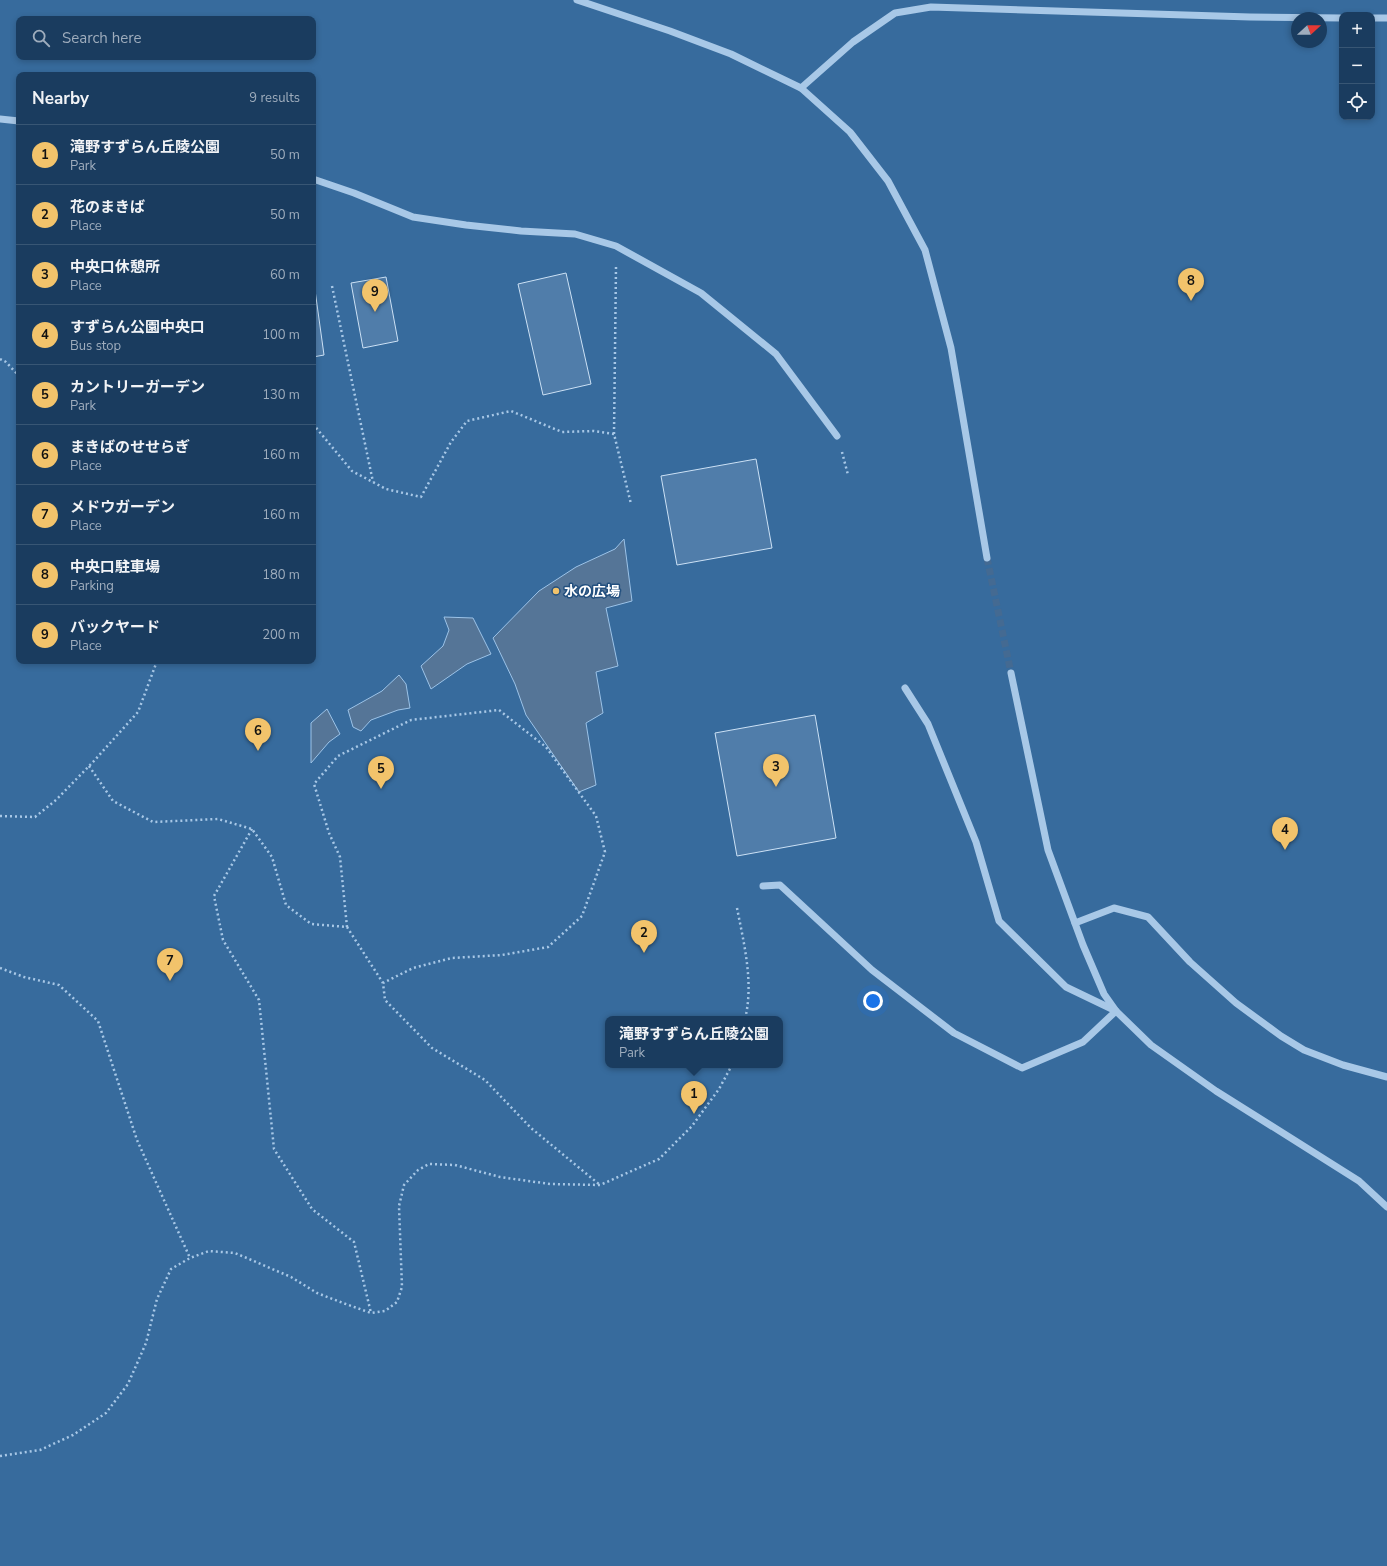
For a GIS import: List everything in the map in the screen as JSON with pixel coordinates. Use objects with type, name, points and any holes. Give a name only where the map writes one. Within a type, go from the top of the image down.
[{"type":"street","points":[[577,0],[670,30],[731,54],[801,88],[850,132],[888,181],[925,250],[951,348],[988,558]]},
{"type":"street","points":[[801,88],[853,42],[895,13],[931,7],[1250,17],[1339,18]]},
{"type":"street","points":[[1375,18],[1387,18]]},
{"type":"street","points":[[0,119],[16,120]]},
{"type":"street","points":[[316,180],[354,193],[413,217],[521,231],[575,234],[616,246],[702,293],[776,354],[837,436]]},
{"type":"street","points":[[1012,673],[1048,850],[1075,923],[1104,994],[1116,1011],[1151,1045],[1216,1091],[1359,1181],[1387,1207]]},
{"type":"street","points":[[905,688],[928,724],[976,842],[999,921],[1066,988],[1116,1011]]},
{"type":"street","points":[[764,886],[780,885],[872,970],[954,1033],[1022,1068],[1084,1042],[1116,1011]]},
{"type":"street","points":[[1075,923],[1114,908],[1148,917],[1190,962],[1236,1003],[1281,1036],[1304,1050],[1343,1065],[1387,1077]]},
{"type":"path","points":[[616,246],[614,434],[631,504]]},
{"type":"path","points":[[332,286],[373,482]]},
{"type":"path","points":[[0,359],[6,362],[16,373]]},
{"type":"path","points":[[316,428],[352,471],[386,489],[421,497],[451,442],[467,421],[511,411],[562,432],[594,431],[614,434]]},
{"type":"path","points":[[0,816],[35,817],[56,800],[138,712],[156,664]]},
{"type":"path","points":[[383,983],[413,968],[452,958],[502,956],[548,947],[582,916],[605,852],[596,816],[546,747],[499,710],[411,720],[338,756],[314,784],[329,833],[340,857],[347,927],[383,983],[385,1000],[432,1048],[485,1080],[531,1128],[600,1185]]},
{"type":"path","points":[[89,766],[113,801],[153,822],[218,818],[252,829],[272,857],[286,905],[310,924],[347,927]]},
{"type":"path","points":[[252,829],[214,896],[223,940],[259,1000],[274,1149],[312,1209],[354,1242],[371,1313]]},
{"type":"path","points":[[737,908],[746,953],[749,1004],[746,1016]]},
{"type":"path","points":[[0,968],[24,977],[59,985],[98,1021],[137,1140],[190,1258]]},
{"type":"path","points":[[0,1456],[40,1450],[73,1436],[106,1413],[128,1384],[146,1343],[157,1299],[171,1269],[190,1258],[209,1251],[235,1253],[291,1277],[317,1293],[371,1313],[385,1311],[397,1302],[402,1287],[399,1206],[404,1185],[418,1170],[429,1164],[455,1165],[500,1177],[543,1183],[600,1185],[659,1159],[692,1126],[719,1090],[730,1068]]},
{"type":"shaded area","points":[[0,0],[1387,0],[1387,1566],[0,1566]]},
{"type":"shaded area","points":[[624,539],[632,601],[606,608],[618,666],[596,672],[603,713],[586,723],[596,785],[579,792],[526,715],[515,684],[493,638],[539,591],[576,567],[615,549]]},
{"type":"shaded area","points":[[444,617],[473,618],[491,654],[467,664],[431,689],[421,666],[443,646],[449,630]]},
{"type":"shaded area","points":[[399,675],[406,684],[410,708],[398,710],[371,720],[361,731],[353,727],[348,710],[382,691]]},
{"type":"shaded area","points":[[327,709],[340,734],[329,742],[311,763],[311,723]]},
{"type":"building","points":[[566,273],[591,384],[543,395],[518,284]]},
{"type":"building","points":[[386,277],[398,341],[363,348],[351,283]]},
{"type":"building","points":[[316,297],[324,355],[316,356]]},
{"type":"building","points":[[756,459],[772,548],[677,565],[661,476]]},
{"type":"building","points":[[815,715],[836,838],[737,856],[715,733]]},
{"type":"tunnel","points":[[987,558],[1011,673]]},
{"type":"place","name":"中央口駐車場","points":[[1191,301]]},
{"type":"place","name":"バックヤード","points":[[375,312]]},
{"type":"place","name":"水の広場","points":[[556,591]]},
{"type":"place","name":"まきばのせせらぎ","points":[[258,751]]},
{"type":"place","name":"中央口休憩所","points":[[776,787]]},
{"type":"place","name":"カントリーガーデン","points":[[381,789]]},
{"type":"place","name":"すずらん公園中央口","points":[[1285,850]]},
{"type":"place","name":"花のまきば","points":[[644,953]]},
{"type":"place","name":"メドウガーデン","points":[[170,981]]},
{"type":"place","name":"滝野すずらん丘陵公園","points":[[694,1114]]}]
